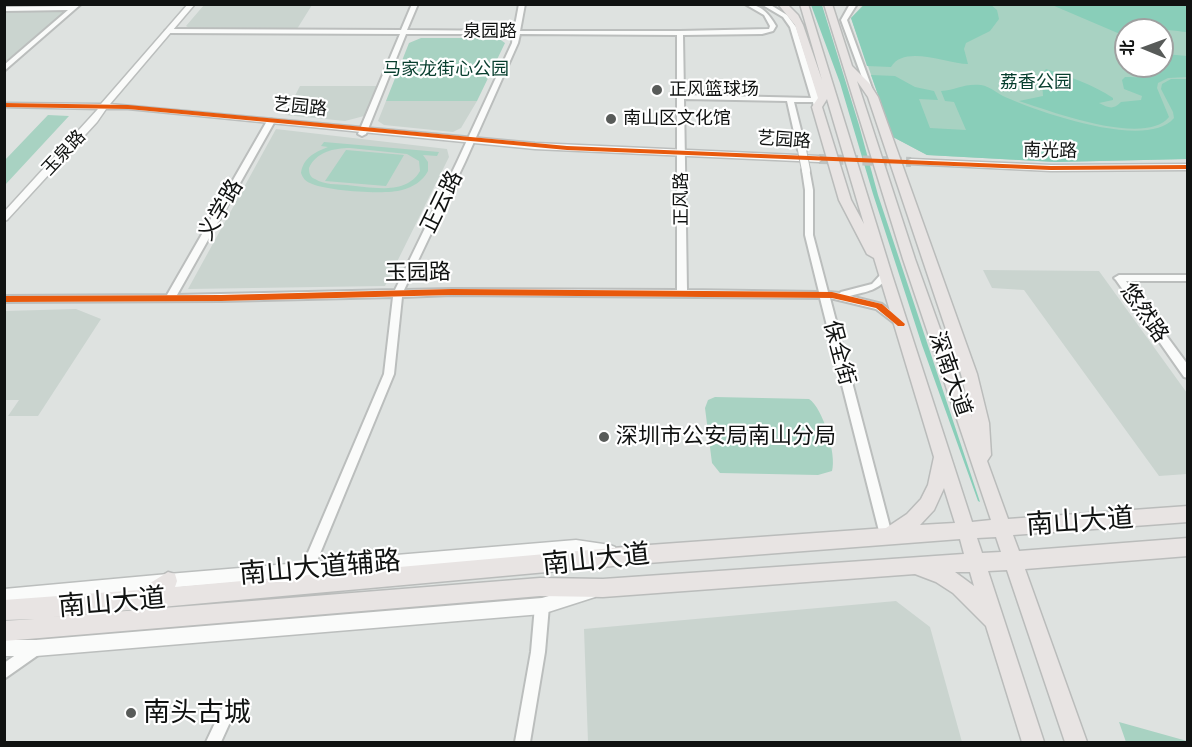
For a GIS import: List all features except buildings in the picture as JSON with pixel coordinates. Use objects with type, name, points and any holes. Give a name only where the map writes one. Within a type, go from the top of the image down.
[{"type":"main road","points":[[777,4],[797,21]]},
{"type":"main road","points":[[782,4],[797,21],[845,200],[885,275]]},
{"type":"main road","name":"深南大道","points":[[804,4],[885,275],[1032,742]]},
{"type":"main road","name":"深南大道","points":[[828,4],[909,259],[1076,742]]},
{"type":"main road","points":[[833,18],[843,4]]},
{"type":"main road","points":[[848,65],[870,90],[946,307],[978,404],[984,473]]},
{"type":"main road","points":[[818,102],[827,77]]},
{"type":"main road","points":[[818,102],[842,126]]},
{"type":"main road","points":[[909,259],[946,307]]},
{"type":"main road","points":[[886,535],[904,527],[926,507],[939,479],[939,444]]},
{"type":"main road","name":"南山大道","points":[[4,610],[142,600],[635,555],[1188,514]]},
{"type":"main road","name":"南山大道","points":[[4,631],[540,587],[603,588],[904,566],[976,564],[1188,546]]},
{"type":"main road","points":[[904,566],[928,571],[959,586],[975,599],[999,636]]},
{"type":"main road","points":[[142,600],[168,581]]},
{"type":"street","name":"玉泉路","points":[[4,208],[99,108],[184,4]]},
{"type":"street","name":"玉泉路","points":[[4,218],[192,4]]},
{"type":"street","points":[[363,132],[416,4]]},
{"type":"street","name":"正云路","points":[[307,569],[389,374],[398,292],[515,43],[522,4]]},
{"type":"street","name":"泉园路","points":[[168,31],[757,33],[771,30],[773,26],[771,18],[748,4]]},
{"type":"street","points":[[681,97],[790,99],[818,102],[793,27],[785,16],[764,4]]},
{"type":"street","points":[[854,4],[849,8],[844,20],[870,90]]},
{"type":"street","points":[[4,9],[75,6]]},
{"type":"street","points":[[4,69],[75,6]]},
{"type":"street","name":"正风路","points":[[680,33],[682,293]]},
{"type":"street","name":"保全街","points":[[790,99],[810,190],[809,235],[828,295],[886,535]]},
{"type":"street","name":"艺园路","points":[[4,107],[99,108],[575,152],[682,154],[819,159],[812,161],[682,154]]},
{"type":"street","name":"义学路","points":[[170,298],[270,123]]},
{"type":"street","name":"南光路","points":[[911,162],[1051,168],[1188,167]]},
{"type":"street","points":[[828,295],[868,289],[875,286],[885,275]]},
{"type":"street","name":"悠然路","points":[[1188,278],[1119,278],[1188,374]]},
{"type":"street","name":"玉园路","points":[[4,299],[170,298],[398,292],[828,295]]},
{"type":"street","points":[[828,295],[879,306],[901,324]]},
{"type":"street","name":"南山大道辅路","points":[[4,597],[576,547],[635,555]]},
{"type":"street","points":[[4,648],[36,648],[542,606],[603,588]]},
{"type":"street","points":[[522,742],[538,652],[542,606]]},
{"type":"street","points":[[4,672],[36,648]]},
{"type":"street","points":[[213,742],[229,709]]},
{"type":"shaded area","points":[[5,5],[72,5],[5,62]]},
{"type":"shaded area","points":[[204,5],[312,5],[297,29],[189,28],[186,26]]},
{"type":"shaded area","points":[[300,86],[380,86],[368,115],[345,121],[285,115]]},
{"type":"shaded area","points":[[386,101],[477,101],[461,128],[453,132],[384,125],[378,121]]},
{"type":"shaded area","points":[[276,129],[447,149],[449,157],[385,286],[188,289]]},
{"type":"shaded area","points":[[983,270],[1099,271],[1187,393],[1187,474],[1159,476],[1024,290],[992,288]]},
{"type":"shaded area","points":[[76,309],[101,319],[38,416],[8,416],[19,400],[5,400],[5,311]]},
{"type":"shaded area","points":[[896,601],[930,627],[962,742],[588,742],[584,629]]},
{"type":"green space","name":"荔香公园","points":[[864,4],[1187,5],[1187,159],[1056,162],[927,155],[893,137],[851,18]]},
{"type":"green space","points":[[811,5],[822,5],[878,195],[980,502],[922,345],[840,83]]},
{"type":"green space","points":[[864,5],[991,5],[997,10],[999,19],[990,31],[966,43],[964,49],[968,64],[916,56],[897,60],[891,67],[867,66],[851,18]]},
{"type":"green space","points":[[1052,5],[1187,5],[1187,32],[1174,30],[1174,18],[1114,18],[1114,31]]},
{"type":"green space","name":"马家龙街心公园","points":[[421,38],[498,38],[505,43],[477,101],[386,101],[409,43]]},
{"type":"green space","points":[[1174,55],[1187,56],[1187,77],[1174,78]]},
{"type":"green space","points":[[1046,69],[1081,81],[1105,93],[1113,100],[1099,103],[1108,107],[1116,106],[1121,102],[1141,100],[1142,96],[1124,89],[1122,80],[1124,78],[1168,78],[1158,83],[1157,88],[1169,117],[1157,125],[1140,129],[1119,128],[1074,118],[1019,101],[1043,96],[1042,78]]},
{"type":"green space","points":[[871,75],[895,76],[915,87],[934,91],[938,100],[919,99],[930,128],[966,130],[954,102],[945,101],[941,91],[981,85],[1006,98],[1069,120],[1119,130],[1142,130],[1161,127],[1174,118],[1161,89],[1162,84],[1171,79],[1187,79],[1187,159],[1056,162],[927,155],[893,137]]},
{"type":"green space","points":[[48,115],[69,116],[5,185],[5,160]]},
{"type":"green space","points":[[324,142],[439,152],[437,156],[423,155],[428,162],[428,171],[420,181],[410,187],[383,192],[356,191],[318,186],[304,179],[301,173],[304,163],[314,153],[328,147],[321,146]],"holes":[[[350,148],[407,154],[419,161],[420,171],[414,179],[397,187],[377,188],[326,183],[313,178],[309,172],[316,158],[338,149]]]},
{"type":"green space","points":[[346,150],[404,155],[386,186],[325,181]]},
{"type":"green space","points":[[715,397],[809,399],[819,412],[828,432],[832,471],[818,475],[720,473],[712,463],[705,408],[708,400]]},
{"type":"green space","points":[[1119,722],[1187,741],[1187,742],[1126,742]]},
{"type":"tunnel","points":[[819,159],[911,162]]},
{"type":"cycle path","points":[[4,105],[128,107],[567,148],[1051,168],[1188,167]]},
{"type":"cycle path","points":[[4,299],[221,298],[452,292],[832,295],[879,306],[901,324]]},
{"type":"place","name":"正风篮球场","points":[[657,90]]},
{"type":"place","name":"南山区文化馆","points":[[611,119]]},
{"type":"place","name":"深圳市公安局南山分局","points":[[604,437]]},
{"type":"place","name":"南头古城","points":[[131,713]]}]
